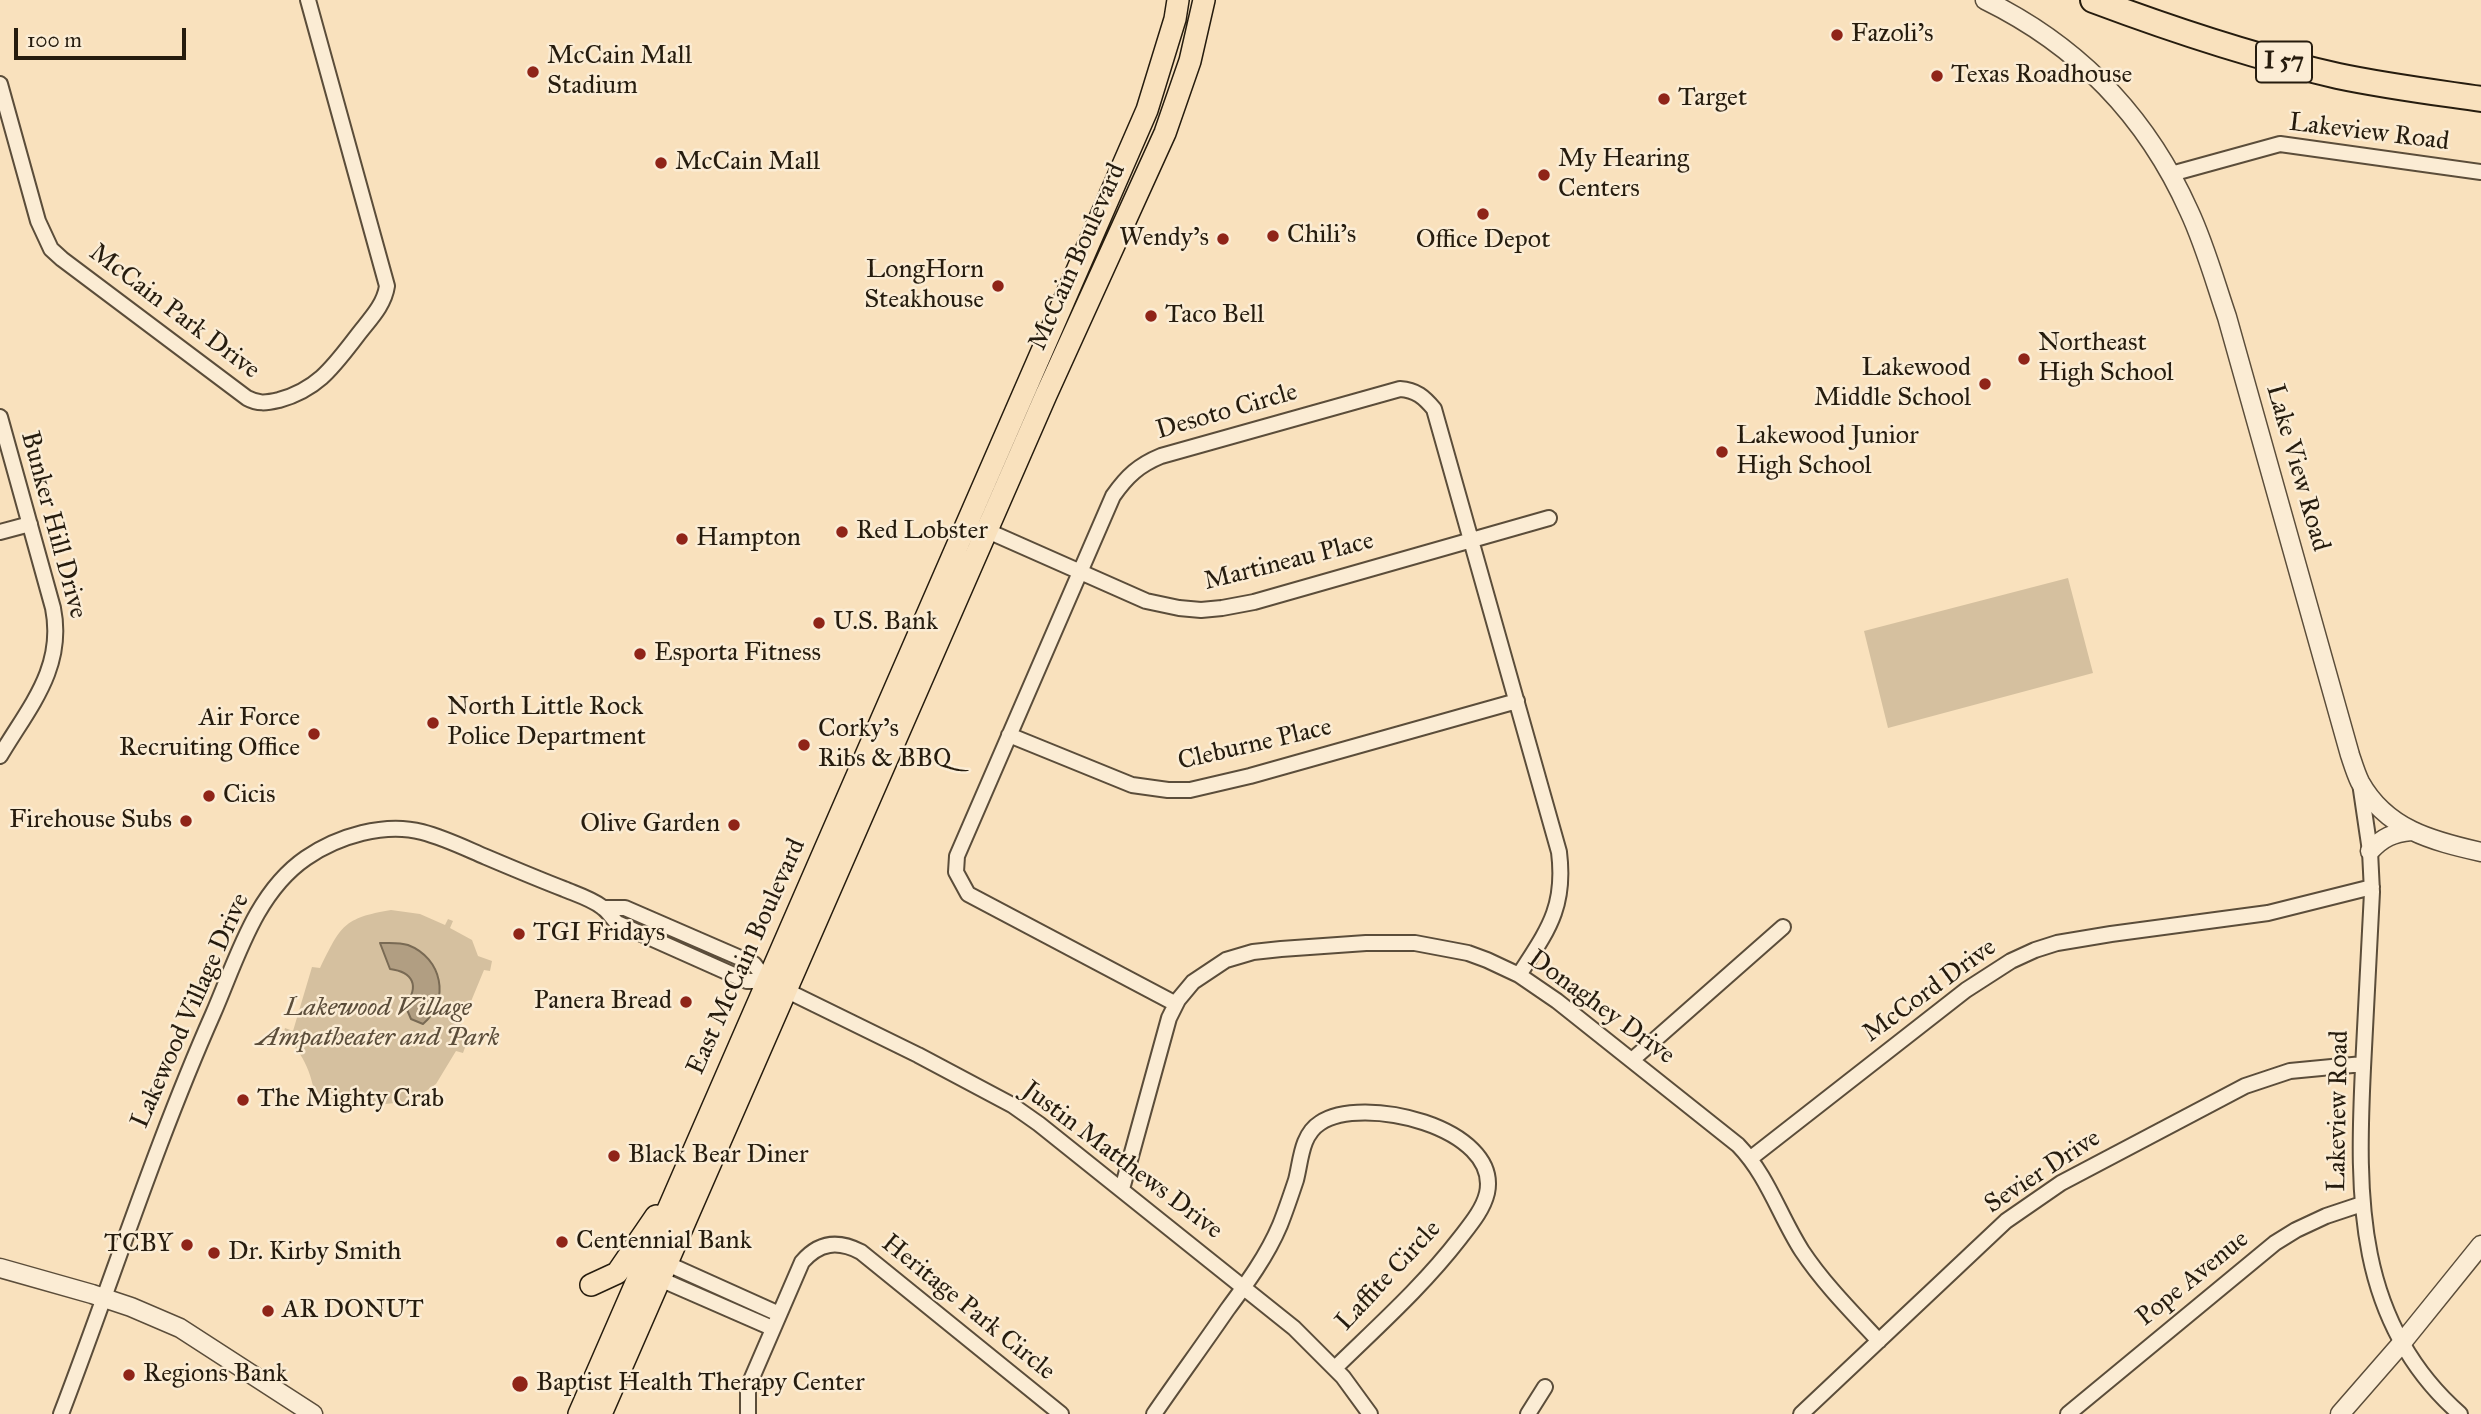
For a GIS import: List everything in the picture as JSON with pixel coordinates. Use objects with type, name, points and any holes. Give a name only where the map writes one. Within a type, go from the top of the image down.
[{"type":"highway","name":"I 57","points":[[2093,0],[2195,37],[2287,63],[2397,87],[2481,99]]},
{"type":"main road","name":"McCain Boulevard","points":[[977,527],[1147,110],[1175,19],[1178,0]]},
{"type":"main road","name":"McCain Boulevard","points":[[977,527],[1165,133],[1190,61],[1203,0]]},
{"type":"main road","name":"East McCain Boulevard","points":[[601,1414],[654,1268],[977,527]]},
{"type":"main road","name":"East McCain Boulevard","points":[[579,1414],[654,1268],[678,1187],[776,986]]},
{"type":"main road","points":[[590,1285],[618,1273],[648,1226],[678,1187]]},
{"type":"street","name":"McCain Park Drive","points":[[0,84],[38,221],[51,249],[247,398],[261,403],[292,397],[314,385],[328,373],[382,304],[387,286],[308,0]]},
{"type":"street","name":"Lake View Road","points":[[1985,0],[2038,29],[2086,66],[2115,95],[2171,174],[2206,251],[2227,317],[2350,755],[2360,781],[2378,805],[2411,831],[2427,838],[2481,852]]},
{"type":"street","name":"Lakeview Road","points":[[2171,174],[2280,144],[2481,172]]},
{"type":"street","name":"Desoto Circle","points":[[1176,1003],[968,894],[956,872],[957,856],[1113,496],[1135,470],[1144,463],[1400,389],[1416,392],[1434,409],[1559,852],[1561,878],[1558,908],[1550,926],[1519,975]]},
{"type":"street","name":"Bunker Hill Drive","points":[[0,417],[57,626],[56,651],[43,684],[0,756]]},
{"type":"street","name":"Martineau Place","points":[[977,527],[1146,601],[1179,608],[1222,608],[1549,518]]},
{"type":"street","points":[[0,533],[30,524]]},
{"type":"street","name":"Cleburne Place","points":[[1009,735],[1132,785],[1190,790],[1250,776],[1517,701]]},
{"type":"street","name":"Lakeview Road","points":[[2360,781],[2372,887],[2359,1154],[2362,1204],[2372,1264],[2384,1306],[2402,1344],[2425,1380],[2460,1414]]},
{"type":"street","name":"Lakewood Village Drive","points":[[61,1414],[170,1115],[241,949],[265,901],[280,881],[318,850],[350,837],[388,830],[420,832],[453,842],[603,908],[617,923],[747,981],[776,986]]},
{"type":"street","points":[[2370,851],[2381,839],[2394,833],[2411,831]]},
{"type":"street","name":"McCord Drive","points":[[1751,1158],[1966,990],[2011,961],[2035,950],[2057,943],[2111,934],[2268,913],[2372,887]]},
{"type":"street","points":[[1632,1060],[1783,927]]},
{"type":"street","name":"Donaghey Drive","points":[[1122,1189],[1169,1018],[1176,1003],[1193,982],[1213,967],[1239,955],[1366,943],[1415,943],[1468,953],[1519,975],[1557,1001],[1709,1120],[1751,1158],[1764,1177],[1800,1248],[1814,1268],[1879,1341]]},
{"type":"street","name":"Justin Matthews Drive","points":[[776,986],[918,1055],[1012,1105],[1072,1148],[1294,1328],[1335,1368],[1370,1414]]},
{"type":"street","name":"Sevier Drive","points":[[1801,1414],[2006,1221],[2062,1183],[2245,1086],[2290,1071],[2363,1064]]},
{"type":"street","name":"Laffite Circle","points":[[1154,1414],[1274,1241],[1289,1204],[1305,1142],[1318,1124],[1347,1112],[1410,1118],[1437,1126],[1474,1152],[1486,1174],[1487,1192],[1484,1202],[1435,1271],[1335,1368]]},
{"type":"street","name":"Pope Avenue","points":[[2068,1414],[2276,1243],[2326,1216],[2362,1204]]},
{"type":"street","name":"Heritage Park Circle","points":[[748,1414],[748,1387],[802,1262],[811,1252],[828,1244],[847,1245],[861,1252],[1061,1414]]},
{"type":"street","points":[[2340,1414],[2402,1344],[2481,1245]]},
{"type":"street","points":[[0,1268],[104,1298],[155,1317],[194,1336],[313,1414]]},
{"type":"street","points":[[654,1268],[779,1314]]},
{"type":"street","points":[[654,1268],[772,1328]]},
{"type":"street","points":[[1528,1414],[1545,1387]]},
{"type":"green space","points":[[2068,578],[2093,673],[1888,728],[1864,631]]},
{"type":"green space","name":"Lakewood Village Ampatheater and Park","points":[[391,910],[420,914],[445,925],[448,919],[453,921],[450,928],[472,940],[478,956],[492,961],[490,971],[484,970],[460,1028],[470,1034],[463,1053],[456,1051],[436,1084],[412,1101],[351,1108],[331,1099],[317,1105],[307,1067],[297,1050],[283,1036],[285,1028],[293,1031],[312,967],[320,968],[333,942],[345,926],[363,917]]},
{"type":"shaded area","points":[[380,943],[408,945],[429,959],[435,969],[440,992],[432,1014],[423,1024],[411,1019],[405,1005],[412,992],[412,981],[404,973],[390,969]]},
{"type":"place","name":"Fazoli's","points":[[1837,35]]},
{"type":"place","name":"McCain Mall Stadium","points":[[533,72]]},
{"type":"place","name":"Texas Roadhouse","points":[[1937,76]]},
{"type":"place","name":"Target","points":[[1664,99]]},
{"type":"place","name":"McCain Mall","points":[[661,163]]},
{"type":"place","name":"My Hearing Centers","points":[[1544,175]]},
{"type":"place","name":"Office Depot","points":[[1483,214]]},
{"type":"place","name":"Chili's","points":[[1273,236]]},
{"type":"place","name":"Wendy's","points":[[1223,239]]},
{"type":"place","name":"LongHorn Steakhouse","points":[[998,286]]},
{"type":"place","name":"Taco Bell","points":[[1151,316]]},
{"type":"place","name":"Northeast High School","points":[[2024,359]]},
{"type":"place","name":"Lakewood Middle School","points":[[1985,384]]},
{"type":"place","name":"Lakewood Junior High School","points":[[1722,452]]},
{"type":"place","name":"Red Lobster","points":[[842,532]]},
{"type":"place","name":"Hampton","points":[[682,539]]},
{"type":"place","name":"U.S. Bank","points":[[819,623]]},
{"type":"place","name":"Esporta Fitness","points":[[640,654]]},
{"type":"place","name":"North Little Rock Police Department","points":[[433,723]]},
{"type":"place","name":"Air Force Recruiting Office","points":[[314,734]]},
{"type":"place","name":"Corky's Ribs & BBQ","points":[[804,745]]},
{"type":"place","name":"Cicis","points":[[209,796]]},
{"type":"place","name":"Firehouse Subs","points":[[186,821]]},
{"type":"place","name":"Olive Garden","points":[[734,825]]},
{"type":"place","name":"TGI Fridays","points":[[519,934]]},
{"type":"place","name":"Panera Bread","points":[[686,1002]]},
{"type":"place","name":"The Mighty Crab","points":[[243,1100]]},
{"type":"place","name":"Black Bear Diner","points":[[614,1156]]},
{"type":"place","name":"Centennial Bank","points":[[562,1242]]},
{"type":"place","name":"TCBY","points":[[187,1245]]},
{"type":"place","name":"Dr. Kirby Smith","points":[[214,1253]]},
{"type":"place","name":"AR DONUT","points":[[268,1311]]},
{"type":"place","name":"Regions Bank","points":[[129,1375]]},
{"type":"place","name":"Baptist Health Therapy Center","points":[[520,1384]]}]
